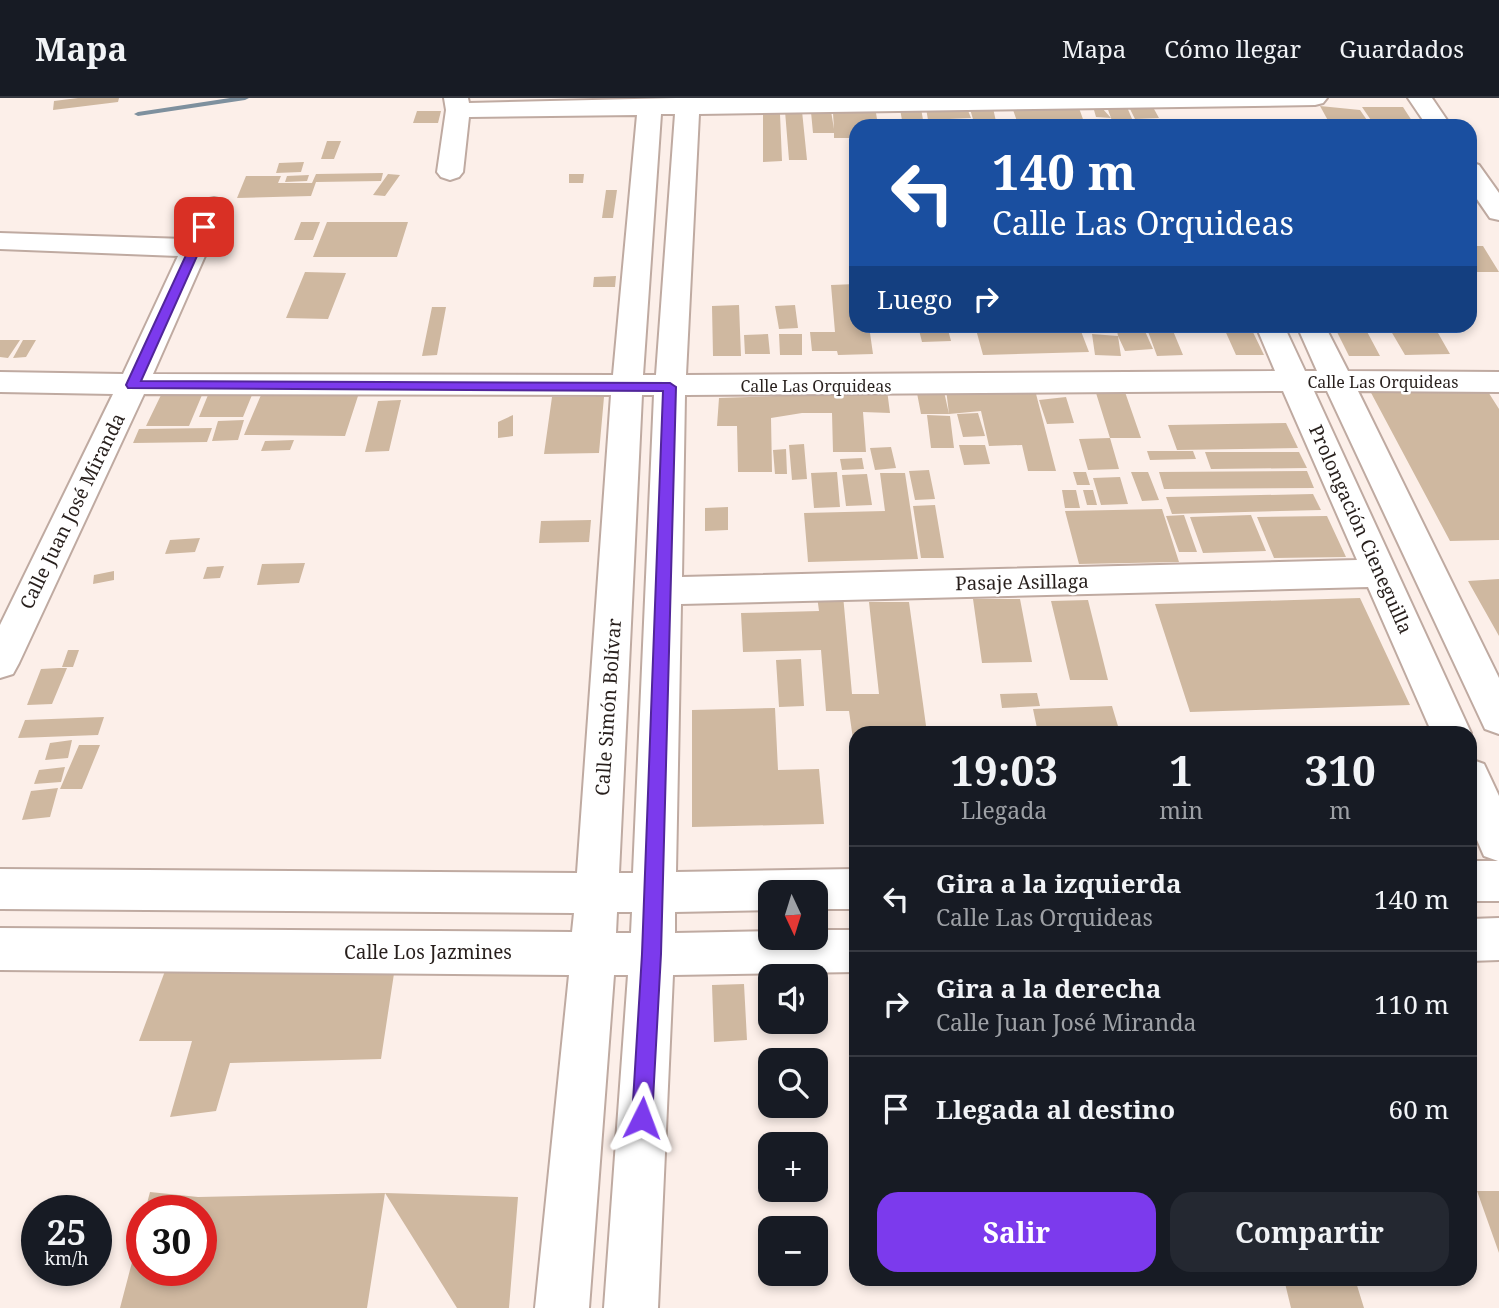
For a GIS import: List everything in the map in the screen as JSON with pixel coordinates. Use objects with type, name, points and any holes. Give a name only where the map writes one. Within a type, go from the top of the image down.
[{"type":"street","points":[[450,172],[457,104],[1315,98]]},
{"type":"street","points":[[1420,98],[1434,119]]},
{"type":"street","points":[[1173,99],[1182,119]]},
{"type":"street","points":[[1206,99],[1216,119]]},
{"type":"street","points":[[631,1308],[652,954],[670,387],[675,103]]},
{"type":"street","name":"Calle Simón Bolívar","points":[[562,1308],[593,954],[627,387],[675,103]]},
{"type":"street","points":[[1477,180],[1499,212]]},
{"type":"street","name":"Calle Juan José Miranda","points":[[0,663],[133,385],[214,206]]},
{"type":"street","points":[[0,241],[195,248]]},
{"type":"street","name":"Prolongación Cieneguilla","points":[[1273,333],[1448,726]]},
{"type":"street","name":"Prolongación Cieneguilla","points":[[1314,333],[1499,719]]},
{"type":"street","name":"Calle Las Orquideas","points":[[0,382],[627,387],[1336,380],[1499,382]]},
{"type":"street","name":"Pasaje Asillaga","points":[[662,591],[1381,573]]},
{"type":"street","points":[[1477,792],[1499,842]]},
{"type":"street","points":[[1477,881],[1499,881]]},
{"type":"street","points":[[0,889],[597,893],[849,889]]},
{"type":"street","points":[[1477,940],[1499,939]]},
{"type":"street","name":"Calle Los Jazmines","points":[[0,949],[593,954],[849,951]]},
{"type":"building","points":[[119,98],[118,102],[53,110],[54,101]]},
{"type":"building","points":[[1320,106],[1360,110],[1366,119],[1327,119]]},
{"type":"building","points":[[1012,107],[1079,108],[1083,119],[1016,119]]},
{"type":"building","points":[[1107,107],[1127,107],[1132,119],[1111,119]]},
{"type":"building","points":[[1362,107],[1403,107],[1411,119],[1370,119]]},
{"type":"building","points":[[921,108],[923,119],[902,119],[900,109]]},
{"type":"building","points":[[926,108],[967,108],[971,118],[949,119],[928,119]]},
{"type":"building","points":[[993,108],[995,119],[973,119],[970,109]]},
{"type":"building","points":[[1102,108],[1111,118],[1096,117],[1094,110]]},
{"type":"building","points":[[1130,109],[1154,109],[1159,118],[1135,119]]},
{"type":"building","points":[[417,111],[441,111],[438,123],[413,123]]},
{"type":"building","points":[[785,111],[802,111],[807,160],[789,160]]},
{"type":"building","points":[[831,111],[834,129],[833,113],[876,113],[877,119],[849,119],[849,138],[834,138],[834,133],[813,133],[811,112]]},
{"type":"building","points":[[763,113],[780,114],[782,161],[763,162]]},
{"type":"building","points":[[327,141],[341,141],[334,159],[321,159]]},
{"type":"building","points":[[304,162],[301,172],[276,173],[279,163]]},
{"type":"building","points":[[383,173],[381,181],[316,182],[311,196],[237,198],[246,176],[281,176],[278,183],[312,183],[316,174]]},
{"type":"building","points":[[388,174],[400,175],[385,196],[373,195]]},
{"type":"building","points":[[569,174],[584,174],[583,183],[569,183]]},
{"type":"building","points":[[309,175],[307,181],[285,182],[287,176]]},
{"type":"building","points":[[606,190],[617,190],[613,218],[602,218]]},
{"type":"building","points":[[301,222],[320,222],[313,240],[294,240]]},
{"type":"building","points":[[327,222],[408,222],[397,257],[313,257]]},
{"type":"building","points":[[1477,246],[1483,246],[1499,272],[1477,272]]},
{"type":"building","points":[[305,272],[346,273],[328,319],[286,318]]},
{"type":"building","points":[[616,276],[615,287],[593,287],[594,277]]},
{"type":"building","points":[[849,284],[849,333],[870,333],[873,354],[838,355],[837,351],[812,351],[810,332],[835,332],[831,285]]},
{"type":"building","points":[[739,305],[741,356],[713,356],[712,306]]},
{"type":"building","points":[[795,305],[798,328],[779,329],[775,306]]},
{"type":"building","points":[[432,307],[446,307],[437,355],[422,356]]},
{"type":"building","points":[[920,333],[949,333],[951,341],[922,342]]},
{"type":"building","points":[[977,333],[1082,333],[1089,352],[983,355]]},
{"type":"building","points":[[1117,333],[1146,333],[1153,349],[1125,351]]},
{"type":"building","points":[[1149,333],[1174,333],[1183,355],[1157,356]]},
{"type":"building","points":[[1226,333],[1253,333],[1264,355],[1236,355]]},
{"type":"building","points":[[1338,333],[1368,333],[1380,356],[1349,356]]},
{"type":"building","points":[[1392,333],[1438,333],[1450,354],[1405,355]]},
{"type":"building","points":[[768,334],[770,354],[745,354],[744,335]]},
{"type":"building","points":[[779,334],[802,334],[802,355],[780,355]]},
{"type":"building","points":[[1092,334],[1118,336],[1121,356],[1095,355]]},
{"type":"building","points":[[0,340],[20,340],[8,358],[0,357]]},
{"type":"building","points":[[23,340],[36,340],[26,357],[13,358]]},
{"type":"building","points":[[943,387],[949,414],[921,414],[916,388]]},
{"type":"building","points":[[1485,387],[1499,409],[1499,540],[1450,541],[1369,389]]},
{"type":"building","points":[[831,389],[887,390],[890,413],[863,412],[866,452],[833,452],[832,413],[802,413],[771,418],[772,472],[738,472],[737,426],[717,426],[719,398],[832,394]]},
{"type":"building","points":[[946,389],[1035,390],[1056,471],[1028,471],[1022,445],[989,446],[981,411],[949,414]]},
{"type":"building","points":[[1125,392],[1141,438],[1110,438],[1096,393]]},
{"type":"building","points":[[161,395],[202,395],[189,426],[146,426]]},
{"type":"building","points":[[208,395],[252,395],[243,417],[199,417]]},
{"type":"building","points":[[261,395],[358,396],[345,436],[244,435]]},
{"type":"building","points":[[552,397],[604,397],[599,453],[544,454]]},
{"type":"building","points":[[1066,397],[1074,423],[1047,424],[1039,400]]},
{"type":"building","points":[[401,400],[389,451],[365,452],[378,401]]},
{"type":"building","points":[[978,413],[985,436],[963,437],[957,414]]},
{"type":"building","points":[[513,415],[513,436],[498,438],[498,422]]},
{"type":"building","points":[[927,415],[950,416],[954,448],[931,448]]},
{"type":"building","points":[[244,420],[238,440],[212,441],[218,421]]},
{"type":"building","points":[[1286,423],[1298,448],[1177,450],[1168,425]]},
{"type":"building","points":[[212,428],[207,442],[133,443],[139,429]]},
{"type":"building","points":[[1110,438],[1119,469],[1088,470],[1079,439]]},
{"type":"building","points":[[294,440],[290,450],[261,451],[265,441]]},
{"type":"building","points":[[804,444],[807,479],[792,480],[789,445]]},
{"type":"building","points":[[959,445],[985,445],[990,464],[964,465]]},
{"type":"building","points":[[891,447],[896,468],[875,470],[870,448]]},
{"type":"building","points":[[786,449],[787,474],[775,474],[773,450]]},
{"type":"building","points":[[1147,451],[1193,451],[1196,459],[1150,460]]},
{"type":"building","points":[[1205,452],[1299,452],[1307,468],[1211,469]]},
{"type":"building","points":[[862,458],[864,469],[842,470],[840,459]]},
{"type":"building","points":[[929,470],[935,499],[915,500],[909,471]]},
{"type":"building","points":[[1307,471],[1314,488],[1164,489],[1159,472]]},
{"type":"building","points":[[837,472],[840,507],[814,508],[811,473]]},
{"type":"building","points":[[1073,472],[1086,472],[1090,485],[1077,485]]},
{"type":"building","points":[[1131,472],[1148,472],[1159,500],[1142,501]]},
{"type":"building","points":[[880,473],[905,473],[918,559],[808,562],[804,513],[885,511]]},
{"type":"building","points":[[867,474],[872,505],[846,506],[842,475]]},
{"type":"building","points":[[1120,477],[1128,504],[1101,505],[1093,478]]},
{"type":"building","points":[[1062,490],[1076,490],[1080,508],[1065,508]]},
{"type":"building","points":[[1083,490],[1093,490],[1097,505],[1087,505]]},
{"type":"building","points":[[1313,494],[1321,510],[1172,514],[1166,497]]},
{"type":"building","points":[[935,505],[944,558],[921,558],[913,506]]},
{"type":"building","points":[[728,507],[728,530],[705,531],[705,508]]},
{"type":"building","points":[[1162,509],[1179,562],[1079,564],[1065,511]]},
{"type":"building","points":[[1184,515],[1197,552],[1179,552],[1166,516]]},
{"type":"building","points":[[1251,515],[1266,551],[1203,553],[1190,517]]},
{"type":"building","points":[[1327,516],[1346,557],[1274,558],[1257,517]]},
{"type":"building","points":[[591,520],[589,542],[539,543],[541,521]]},
{"type":"building","points":[[200,538],[195,552],[165,554],[170,540]]},
{"type":"building","points":[[305,563],[299,583],[257,585],[262,564]]},
{"type":"building","points":[[224,566],[220,578],[203,579],[207,567]]},
{"type":"building","points":[[114,571],[114,580],[93,584],[94,575]]},
{"type":"building","points":[[1499,579],[1499,636],[1468,581]]},
{"type":"building","points":[[843,595],[852,694],[879,694],[869,602],[909,602],[926,726],[851,726],[849,711],[826,711],[821,650],[743,652],[741,613],[819,611],[817,596]]},
{"type":"building","points":[[1360,598],[1410,705],[1190,712],[1155,604]]},
{"type":"building","points":[[973,599],[1020,599],[1032,662],[982,663]]},
{"type":"building","points":[[1088,600],[1108,680],[1070,680],[1051,601]]},
{"type":"building","points":[[68,650],[79,650],[73,667],[62,667]]},
{"type":"building","points":[[801,659],[804,706],[779,707],[776,660]]},
{"type":"building","points":[[67,668],[52,704],[27,705],[41,669]]},
{"type":"building","points":[[1037,693],[1040,706],[1002,708],[1000,694]]},
{"type":"building","points":[[1112,706],[1118,726],[1037,726],[1033,709]]},
{"type":"building","points":[[775,708],[778,770],[819,769],[824,824],[692,827],[692,710]]},
{"type":"building","points":[[104,717],[98,735],[18,738],[25,720]]},
{"type":"building","points":[[72,740],[68,758],[45,760],[50,743]]},
{"type":"building","points":[[79,745],[100,745],[82,789],[60,789]]},
{"type":"building","points":[[65,767],[61,782],[34,784],[39,770]]},
{"type":"building","points":[[58,788],[50,817],[22,820],[31,791]]},
{"type":"building","points":[[395,967],[381,1059],[230,1063],[216,1111],[170,1117],[192,1041],[139,1041],[165,971]]},
{"type":"building","points":[[744,984],[747,1040],[714,1042],[712,985]]},
{"type":"building","points":[[1477,1191],[1499,1191],[1499,1253]]},
{"type":"building","points":[[150,1192],[179,1195],[149,1195]]},
{"type":"building","points":[[385,1193],[367,1308],[120,1308],[126,1285],[217,1286],[217,1197]]},
{"type":"building","points":[[385,1193],[518,1197],[509,1308],[457,1308]]},
{"type":"building","points":[[1286,1286],[1357,1286],[1364,1308],[1291,1308]]},
{"type":"waterway","points":[[138,114],[245,98]]},
{"type":"route","points":[[204,227],[133,385],[670,387],[652,954],[642,1118]]}]
